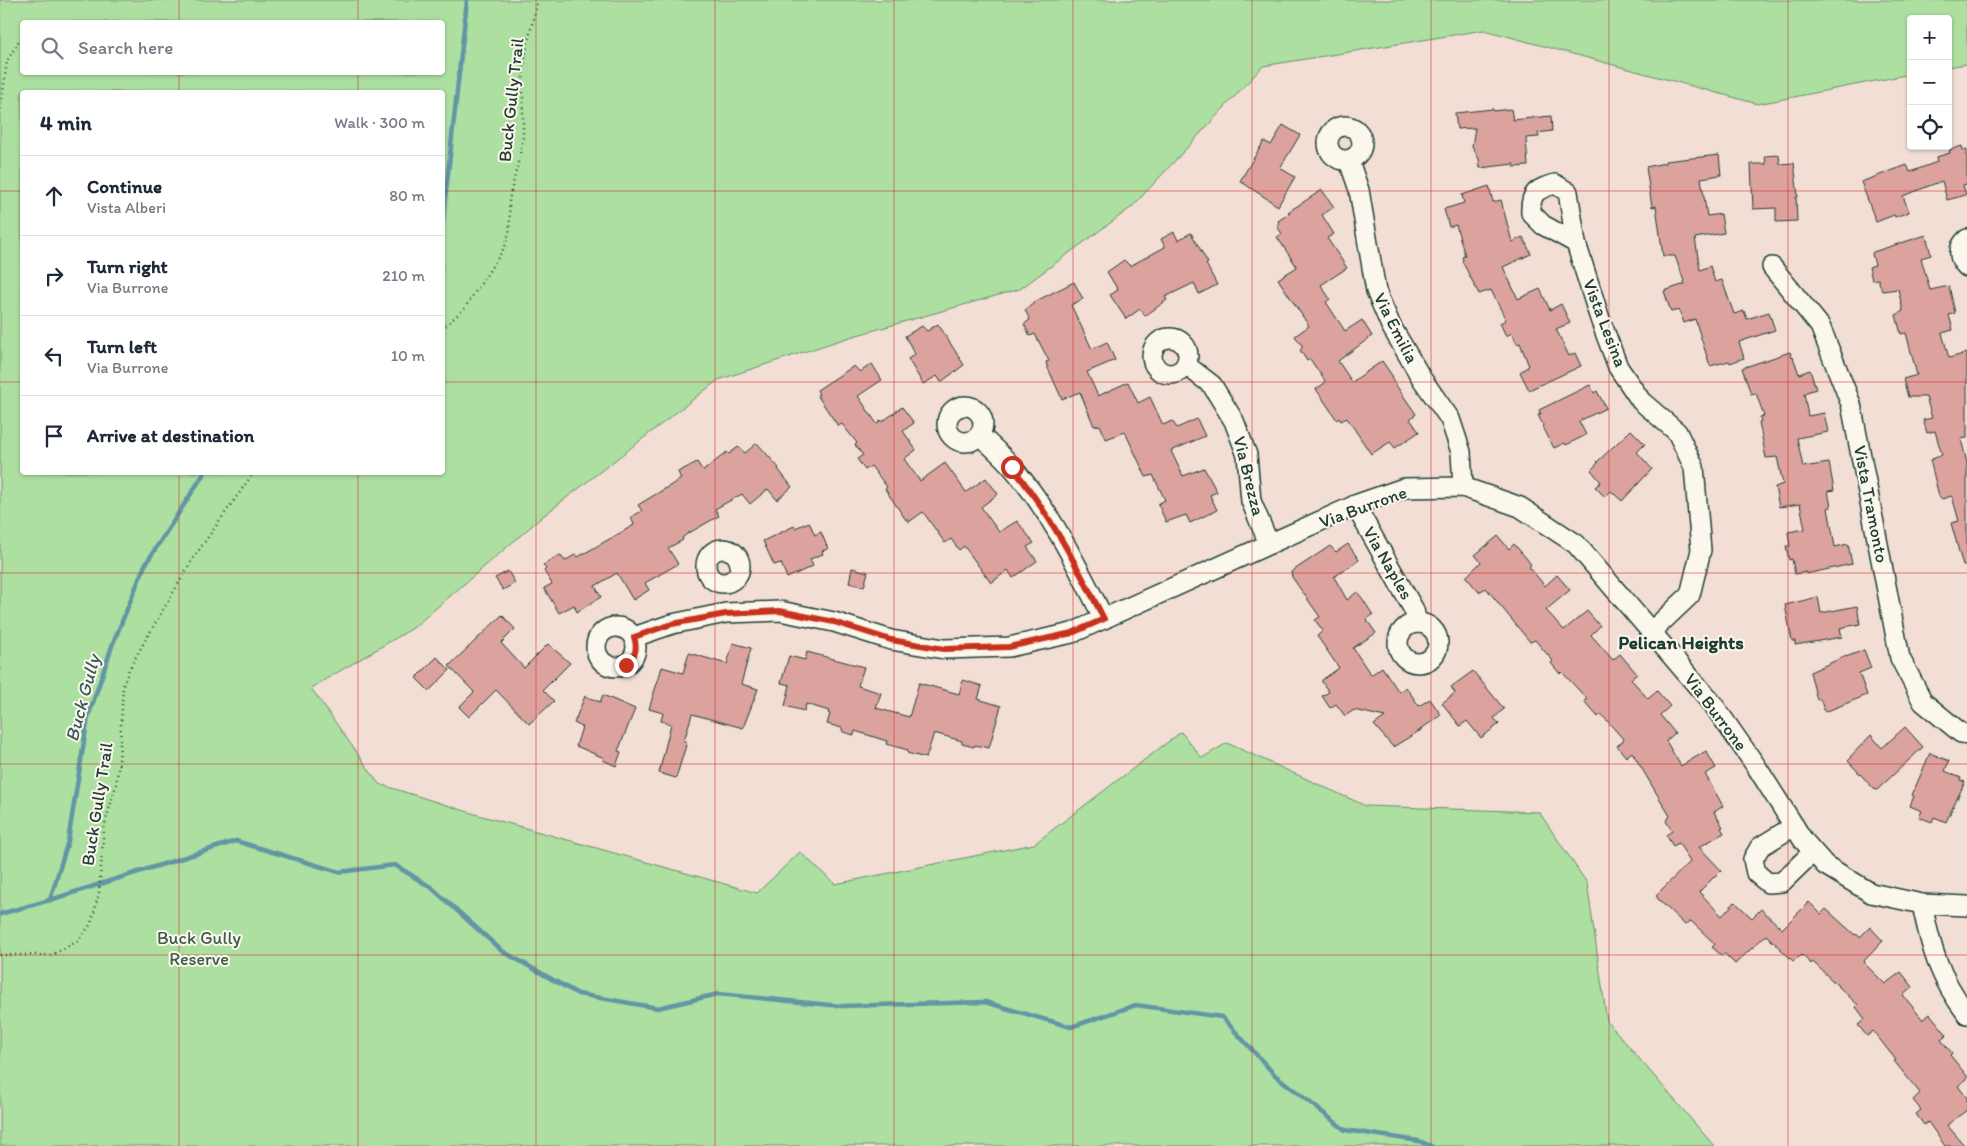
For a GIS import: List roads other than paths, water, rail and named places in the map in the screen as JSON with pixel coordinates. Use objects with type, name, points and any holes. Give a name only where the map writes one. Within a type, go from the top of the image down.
[{"type":"street","name":"Via Emilia","points":[[1349,160],[1359,190],[1376,291],[1390,326],[1422,379],[1450,419],[1461,452],[1463,487]]},
{"type":"street","points":[[1967,239],[1961,246],[1960,252],[1961,259],[1967,267]]},
{"type":"street","name":"Vista Lesina","points":[[1576,242],[1600,319],[1618,367],[1641,401],[1678,432],[1694,467],[1701,550],[1690,595],[1651,632]]},
{"type":"street","name":"Vista Tramonto","points":[[1772,267],[1820,326],[1851,404],[1900,658],[1923,702],[1961,733],[1967,734]]},
{"type":"street","name":"Via Brezza","points":[[1186,365],[1212,386],[1234,421],[1247,455],[1252,501],[1269,544]]},
{"type":"street","points":[[980,435],[1012,467],[1038,501],[1073,559],[1104,619]]},
{"type":"street","name":"Via Burrone","points":[[634,637],[672,624],[726,614],[780,611],[834,622],[891,640],[944,649],[1009,647],[1072,633],[1355,506],[1404,488],[1463,487],[1520,507],[1576,544],[1712,704],[1756,766],[1803,840],[1825,865],[1871,893],[1922,904],[1967,906]]},
{"type":"street","name":"Via Naples","points":[[1355,506],[1414,610],[1417,623]]},
{"type":"street","points":[[725,584],[726,614]]},
{"type":"street","points":[[1794,826],[1760,848],[1753,858],[1756,873],[1768,883],[1782,882],[1814,852]]},
{"type":"street","points":[[1922,904],[1934,957],[1947,985],[1967,1014]]},
{"type":"waterway","name":"Buck Gully","points":[[445,201],[467,0]]},
{"type":"waterway","name":"Buck Gully","points":[[0,914],[50,900],[68,841],[88,717],[112,646],[145,565],[203,475]]},
{"type":"waterway","points":[[50,900],[236,841],[339,872],[395,865],[432,888],[502,951],[578,994],[658,1008],[718,994],[841,1006],[985,1002],[1071,1027],[1136,1005],[1222,1017],[1275,1075],[1345,1130],[1419,1141],[1431,1146]]},
{"type":"district","name":"Pelican Heights","points":[[1681,642]]},
{"type":"park label","name":"Buck Gully Reserve","points":[[199,948]]}]
